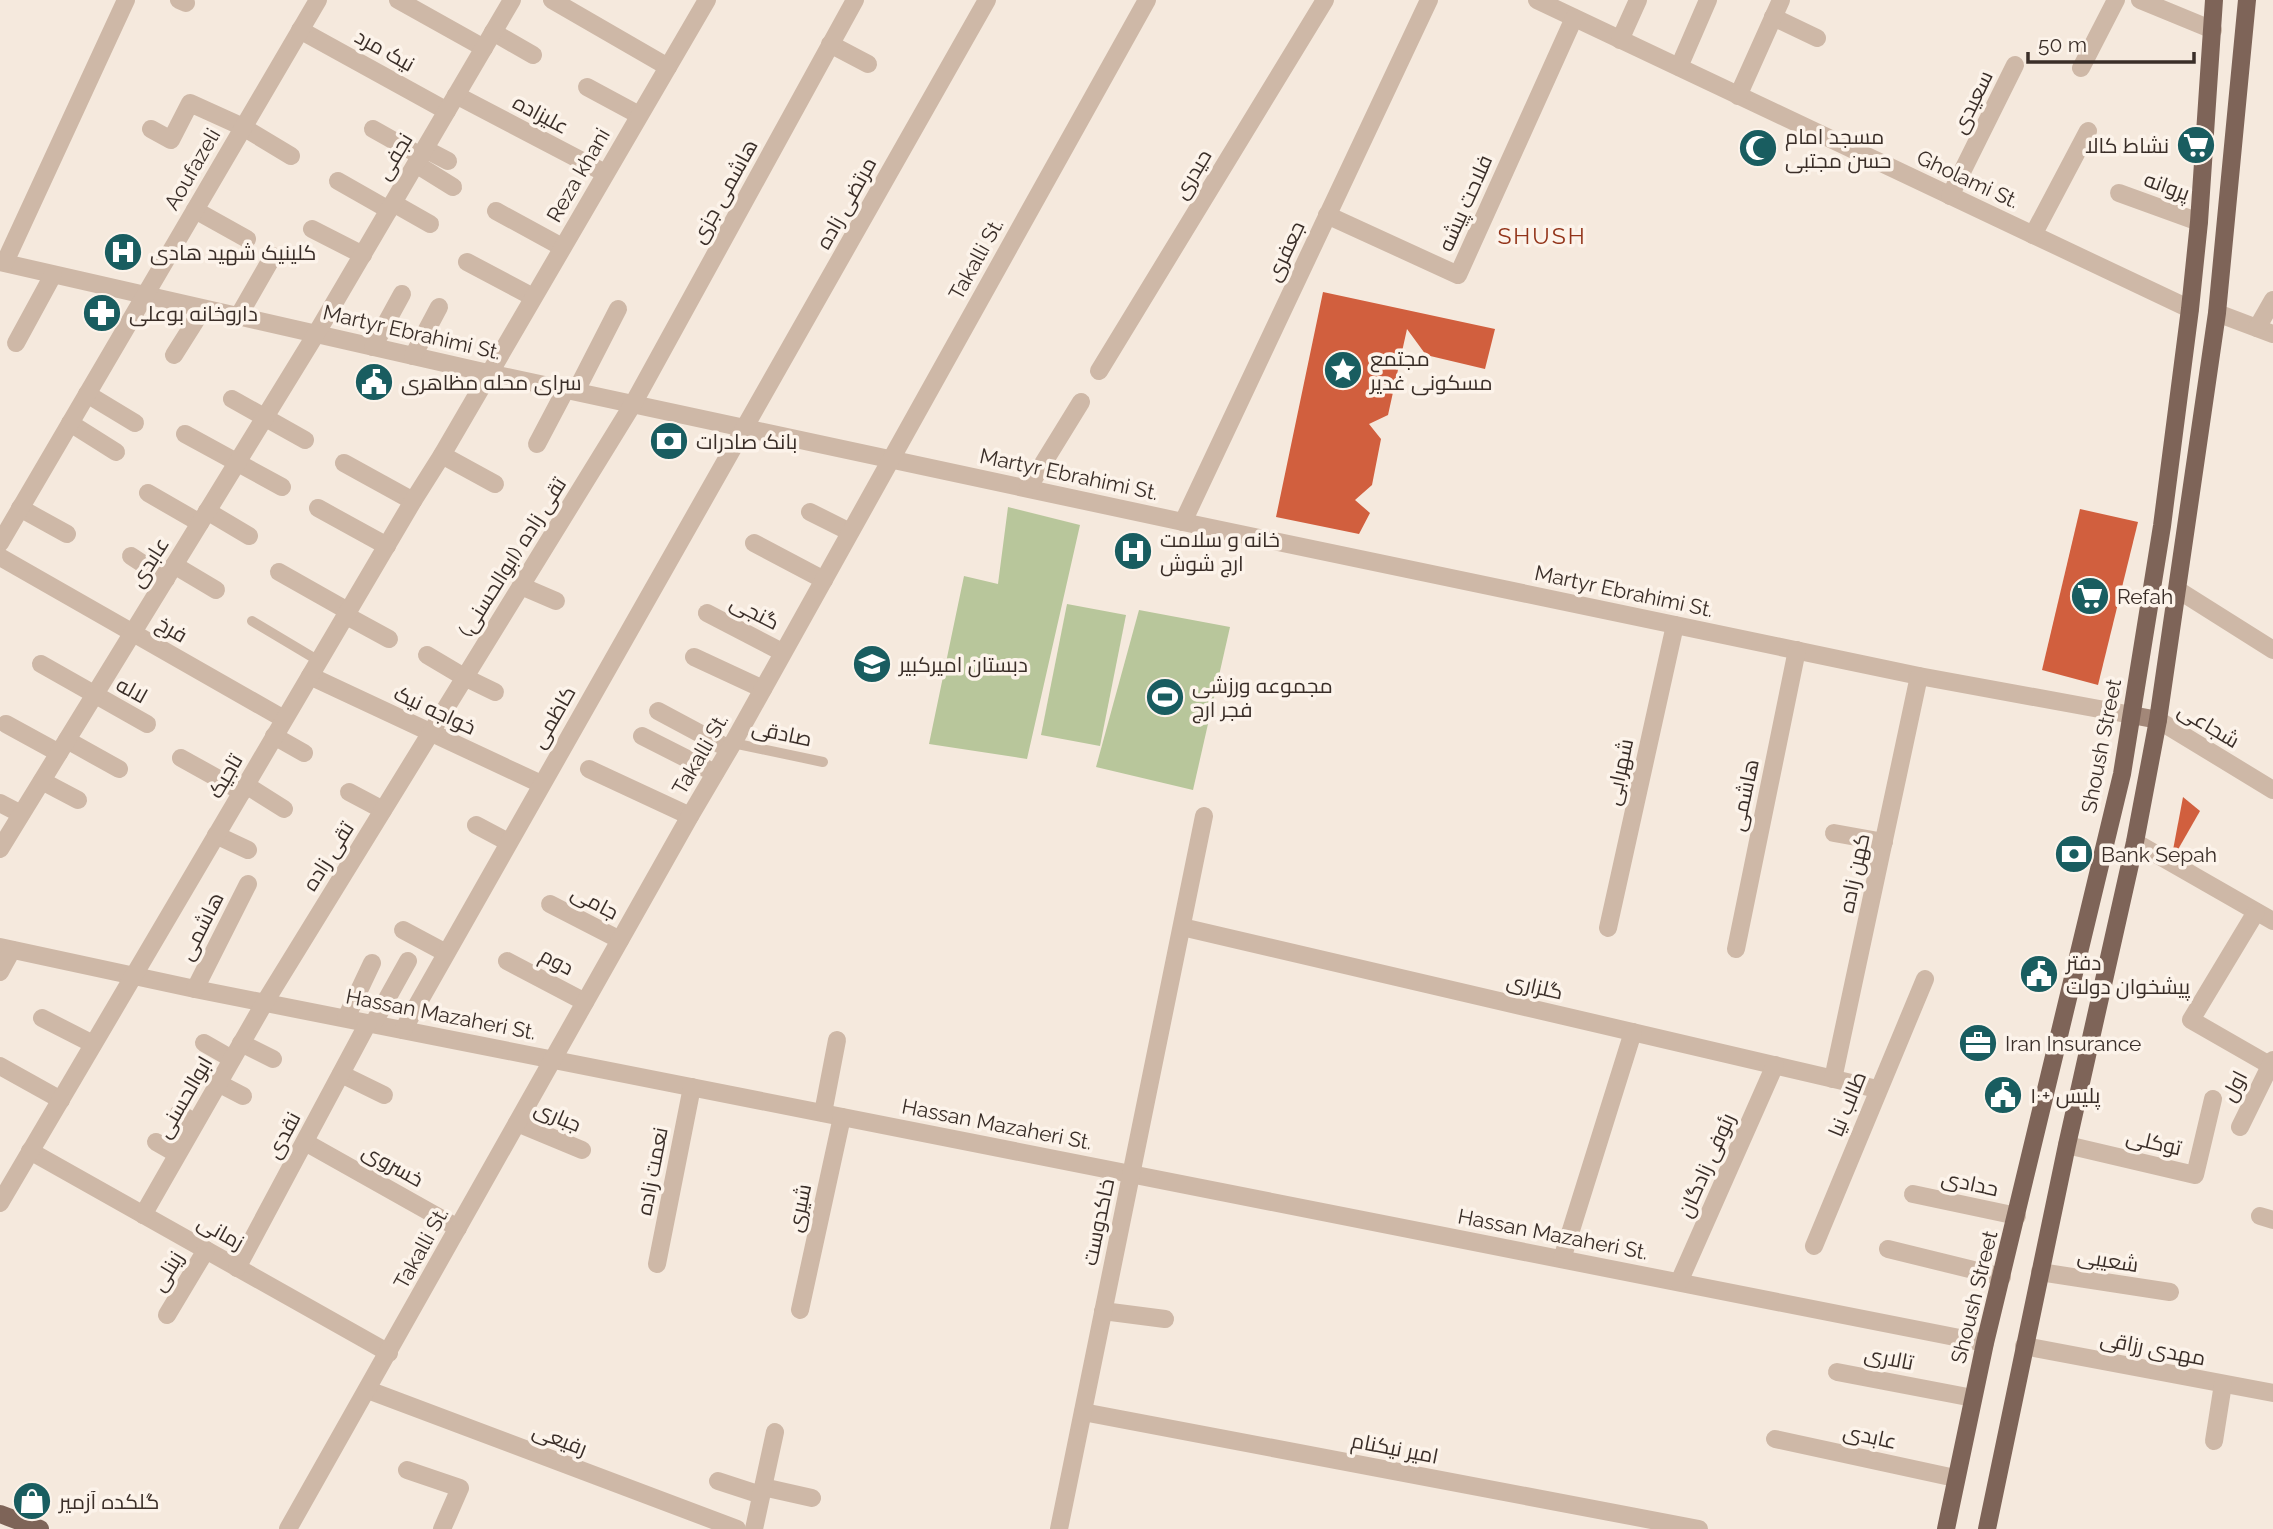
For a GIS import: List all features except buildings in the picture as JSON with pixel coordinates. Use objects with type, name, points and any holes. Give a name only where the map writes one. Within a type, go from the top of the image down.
[{"type":"main road","name":"Shoush Street","points":[[1946,1529],[1985,1343],[2122,774],[2162,526],[2190,310],[2199,222],[2214,0]]},
{"type":"main road","points":[[1987,1529],[2067,1145],[2135,842],[2158,720],[2217,313],[2247,0]]},
{"type":"main road","points":[[0,1514],[40,1529]]},
{"type":"street","points":[[2,262],[126,0]]},
{"type":"street","name":"Aoufazeli","points":[[0,543],[318,0]]},
{"type":"street","points":[[398,0],[484,48]]},
{"type":"street","name":"نجفی","points":[[316,334],[512,0]]},
{"type":"street","points":[[552,0],[668,67]]},
{"type":"street","name":"Reza khani","points":[[488,373],[707,0]]},
{"type":"street","name":"هاشمی جزی","points":[[633,404],[855,0]]},
{"type":"street","name":"مرتضی زاده","points":[[745,428],[987,0]]},
{"type":"street","name":"Takalli St.","points":[[288,1529],[731,746],[1147,0]]},
{"type":"street","name":"حیدری","points":[[1100,371],[1325,0]]},
{"type":"street","name":"جعفری","points":[[1183,522],[1429,0]]},
{"type":"street","name":"Gholami St.","points":[[1537,0],[1567,10],[1620,40],[2190,310]]},
{"type":"street","points":[[1620,40],[1638,0]]},
{"type":"street","points":[[1679,67],[1708,0]]},
{"type":"street","points":[[1738,96],[1781,0]]},
{"type":"street","points":[[2081,68],[2116,0]]},
{"type":"street","points":[[2140,0],[2213,30]]},
{"type":"street","name":"فلاحت پیشه","points":[[1326,215],[1458,275],[1567,10]]},
{"type":"street","points":[[1773,17],[1817,38]]},
{"type":"street","name":"نیک مرد","points":[[300,30],[452,103]]},
{"type":"street","points":[[493,32],[533,55]]},
{"type":"street","points":[[830,44],[868,64]]},
{"type":"street","name":"سعیدی","points":[[1950,196],[2015,65]]},
{"type":"street","points":[[587,87],[639,115]]},
{"type":"street","points":[[151,129],[171,140],[190,103],[243,127],[291,156]]},
{"type":"street","name":"علیزاده","points":[[452,103],[605,173]]},
{"type":"street","points":[[373,129],[420,156],[453,187]]},
{"type":"street","points":[[2033,235],[2088,131]]},
{"type":"street","points":[[420,156],[448,161]]},
{"type":"street","points":[[338,181],[430,224]]},
{"type":"street","name":"پروانه","points":[[2119,193],[2199,222]]},
{"type":"street","points":[[195,210],[247,239]]},
{"type":"street","points":[[496,211],[562,247]]},
{"type":"street","points":[[312,229],[363,255]]},
{"type":"street","points":[[238,317],[273,256]]},
{"type":"street","name":"Martyr Ebrahimi St.","points":[[2,262],[488,373],[1183,522],[1919,676],[2132,715]]},
{"type":"street","points":[[467,262],[533,297]]},
{"type":"street","points":[[16,343],[53,275]]},
{"type":"street","points":[[373,347],[402,294]]},
{"type":"street","points":[[2217,313],[2265,331],[2273,300]]},
{"type":"street","points":[[413,356],[439,307]]},
{"type":"street","points":[[174,355],[204,309]]},
{"type":"street","points":[[537,444],[618,309]]},
{"type":"street","name":"عابدی","points":[[0,849],[316,334]]},
{"type":"street","name":"تاجیک","points":[[0,1203],[488,373]]},
{"type":"street","points":[[87,394],[135,423]]},
{"type":"street","points":[[232,399],[305,440]]},
{"type":"street","points":[[1028,488],[1081,402]]},
{"type":"street","name":"تقی زاده (ابوالحسنی)","points":[[430,734],[633,404]]},
{"type":"street","points":[[70,424],[116,452]]},
{"type":"street","name":"کاظمی","points":[[403,1030],[745,428]]},
{"type":"street","points":[[185,435],[282,487]]},
{"type":"street","points":[[442,455],[495,484]]},
{"type":"street","points":[[344,463],[412,501]]},
{"type":"street","points":[[148,493],[249,536]]},
{"type":"street","points":[[20,508],[67,534]]},
{"type":"street","points":[[318,508],[387,546]]},
{"type":"street","points":[[810,512],[850,532]]},
{"type":"street","points":[[754,543],[824,580]]},
{"type":"street","points":[[131,556],[216,590]]},
{"type":"street","name":"فرخ","points":[[0,557],[284,719]]},
{"type":"street","points":[[279,572],[389,639]]},
{"type":"street","points":[[520,586],[556,601]]},
{"type":"street","points":[[2178,590],[2273,650]]},
{"type":"street","name":"گنجی","points":[[707,613],[782,652]]},
{"type":"street","name":"شهرابی","points":[[1608,928],[1675,625]]},
{"type":"street","name":"هاشمی","points":[[1736,949],[1797,650]]},
{"type":"street","points":[[427,655],[495,692]]},
{"type":"street","points":[[694,657],[763,689]]},
{"type":"street","name":"لاله","points":[[41,664],[146,724]]},
{"type":"street","name":"خواجه نیک","points":[[314,668],[430,734],[541,784]]},
{"type":"street","name":"کهن زاده","points":[[1833,1079],[1919,676]]},
{"type":"street","points":[[658,711],[731,746]]},
{"type":"street","points":[[2132,715],[2158,720]]},
{"type":"street","name":"شجاعی","points":[[2158,720],[2273,790]]},
{"type":"street","points":[[6,724],[119,769]]},
{"type":"street","name":"تقی زاده","points":[[265,1002],[430,734]]},
{"type":"street","points":[[642,736],[715,773]]},
{"type":"street","points":[[274,737],[304,753]]},
{"type":"street","points":[[181,758],[284,809]]},
{"type":"street","points":[[589,769],[690,816]]},
{"type":"street","points":[[42,781],[78,800]]},
{"type":"street","points":[[349,792],[383,810]]},
{"type":"street","points":[[0,803],[22,814]]},
{"type":"street","name":"خاکدوست","points":[[1059,1529],[1205,816]]},
{"type":"street","points":[[476,825],[508,842]]},
{"type":"street","points":[[1834,833],[1884,842]]},
{"type":"street","points":[[216,835],[248,850]]},
{"type":"street","points":[[2135,842],[2268,916],[2191,1020],[2272,1064]]},
{"type":"street","name":"هاشمی","points":[[195,989],[248,884]]},
{"type":"street","name":"جامی","points":[[550,904],[620,940]]},
{"type":"street","name":"گلزاری","points":[[1182,927],[1878,1089]]},
{"type":"street","points":[[403,930],[446,953]]},
{"type":"street","points":[[0,972],[6,948]]},
{"type":"street","name":"Hassan Mazaheri St.","points":[[6,948],[195,989],[1985,1343]]},
{"type":"street","name":"نقدی","points":[[237,1268],[341,1074],[408,961]]},
{"type":"street","name":"دوم","points":[[507,961],[585,1002]]},
{"type":"street","points":[[346,1018],[372,963]]},
{"type":"street","name":"طالب نیا","points":[[1814,1246],[1925,979]]},
{"type":"street","name":"ابوالحسنی","points":[[143,1214],[265,1002]]},
{"type":"street","points":[[42,1018],[93,1044]]},
{"type":"street","points":[[1562,1259],[1633,1032]]},
{"type":"street","points":[[823,1113],[837,1040]]},
{"type":"street","points":[[204,1043],[232,1059]]},
{"type":"street","points":[[241,1043],[273,1059]]},
{"type":"street","name":"اول","points":[[2239,1127],[2272,1064]]},
{"type":"street","name":"رئوفی زادگان","points":[[1679,1282],[1775,1065]]},
{"type":"street","points":[[0,1066],[61,1100]]},
{"type":"street","points":[[341,1074],[384,1095]]},
{"type":"street","points":[[218,1083],[243,1096]]},
{"type":"street","name":"نعمت زاده","points":[[657,1264],[692,1087]]},
{"type":"street","name":"توکلی","points":[[2067,1145],[2195,1175],[2213,1100]]},
{"type":"street","points":[[179,1112],[195,1123]]},
{"type":"street","name":"شیری","points":[[800,1310],[842,1117]]},
{"type":"street","name":"جباری","points":[[517,1123],[582,1150]]},
{"type":"street","points":[[156,1142],[177,1154]]},
{"type":"street","name":"خسروی","points":[[305,1142],[458,1228]]},
{"type":"street","name":"زمانی","points":[[30,1152],[388,1353]]},
{"type":"street","name":"حدادی","points":[[1913,1194],[2017,1216]]},
{"type":"street","points":[[1888,1249],[2001,1277]]},
{"type":"street","name":"زینلی","points":[[167,1315],[206,1250]]},
{"type":"street","name":"شعیبی","points":[[2040,1272],[2170,1292]]},
{"type":"street","points":[[1103,1311],[1165,1319]]},
{"type":"street","name":"مهدی رزاقی","points":[[2025,1346],[2273,1393]]},
{"type":"street","name":"تالاری","points":[[1837,1372],[1973,1398]]},
{"type":"street","points":[[2214,1441],[2223,1384]]},
{"type":"street","name":"رفیعی","points":[[368,1390],[737,1529]]},
{"type":"street","name":"امیر نیکنام","points":[[1083,1412],[1699,1529]]},
{"type":"street","points":[[754,1529],[775,1432]]},
{"type":"street","name":"عابدی","points":[[1775,1439],[1955,1478]]},
{"type":"street","points":[[407,1470],[460,1488],[442,1529]]},
{"type":"street","points":[[718,1481],[812,1498]]},
{"type":"lane","points":[[252,621],[314,668]]},
{"type":"lane","name":"صادقی","points":[[731,746],[823,762]]},
{"type":"green space","points":[[1008,507],[1080,525],[1027,759],[929,744],[964,576],[998,584]]},
{"type":"green space","points":[[1067,604],[1126,615],[1100,746],[1041,735]]},
{"type":"green space","name":"مجموعه ورزشی فجر ارج","points":[[1139,610],[1230,627],[1193,790],[1096,767]]},
{"type":"place","name":"نشاط کالا","points":[[2196,145]]},
{"type":"place","name":"مسجد امام حسن مجتبی","points":[[1758,148]]},
{"type":"place","name":"کلینیک شهید هادی","points":[[123,252]]},
{"type":"place","name":"داروخانه بوعلی","points":[[102,313]]},
{"type":"place","name":"مجتمع مسکونی غدیر","points":[[1343,370]]},
{"type":"place","name":"سرای محله مظاهری","points":[[374,382]]},
{"type":"place","name":"بانک صادرات","points":[[669,441]]},
{"type":"place","name":"خانه و سلامت ارج شوش","points":[[1133,551]]},
{"type":"place","name":"Refah","points":[[2090,596]]},
{"type":"place","name":"دبستان امیرکبیر","points":[[872,664]]},
{"type":"place","name":"مجموعه ورزشی فجر ارج","points":[[1165,697]]},
{"type":"place","name":"Bank Sepah","points":[[2074,854]]},
{"type":"place","name":"دفتر پیشخوان دولت","points":[[2039,974]]},
{"type":"place","name":"Iran Insurance","points":[[1978,1043]]},
{"type":"place","name":"پلیس +۱۰","points":[[2003,1095]]},
{"type":"place","name":"گلكده آزمير","points":[[32,1501]]},
{"type":"district","name":"SHUSH","points":[[1542,235]]}]
